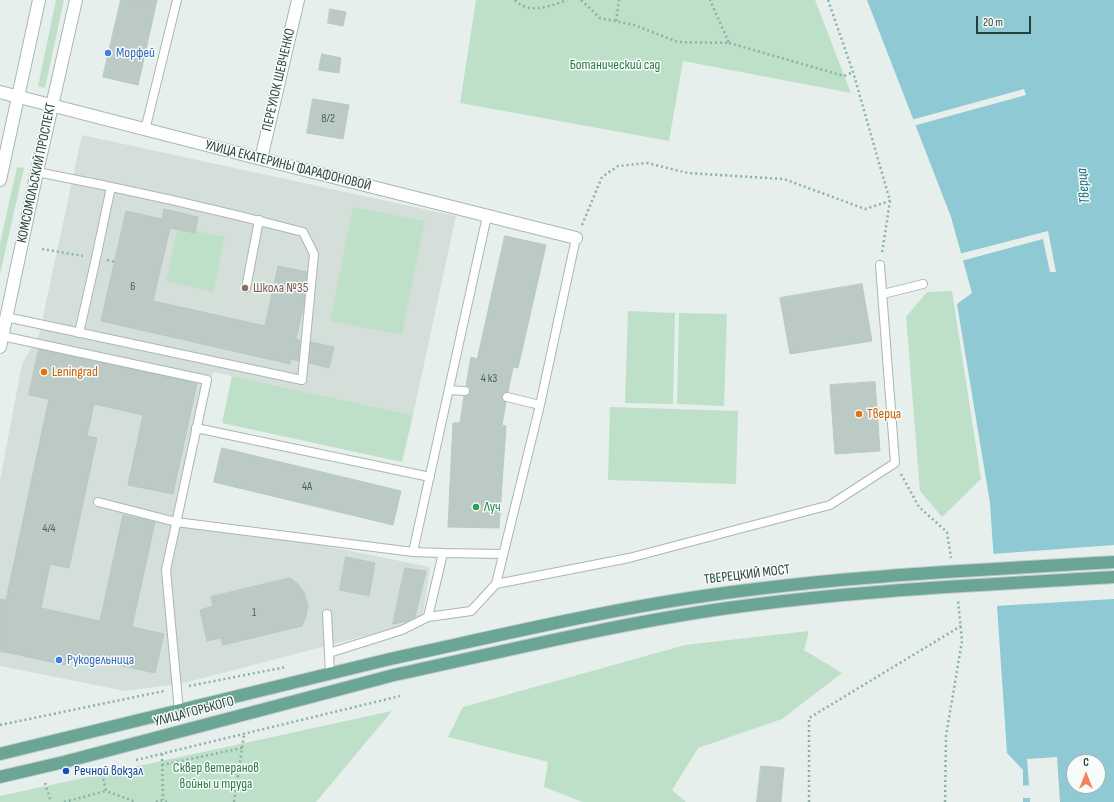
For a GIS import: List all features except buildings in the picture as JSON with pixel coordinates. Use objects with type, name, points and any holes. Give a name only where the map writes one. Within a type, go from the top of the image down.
[{"type":"main road","name":"ТВЕРЕЦКИЙ МОСТ","points":[[390,659],[609,612],[726,592],[844,579],[1114,562]]},
{"type":"main road","name":"УЛИЦА ГОРЬКОГО","points":[[0,777],[64,762],[394,675],[612,627],[728,608],[790,600],[873,592],[1114,577]]},
{"type":"main road","name":"УЛИЦА ГОРЬКОГО","points":[[0,754],[390,659]]},
{"type":"street","points":[[0,180],[39,0]]},
{"type":"street","name":"КОМСОМОЛЬСКИЙ ПРОСПЕКТ","points":[[1,342],[37,172],[76,0]]},
{"type":"street","name":"ПЕРЕУЛОК ШЕВЧЕНКО","points":[[261,159],[298,0]]},
{"type":"street","name":"УЛИЦА ЕКАТЕРИНЫ ФАРАФОНОВОЙ","points":[[0,92],[145,130],[576,238]]},
{"type":"lane","points":[[145,130],[177,0]]},
{"type":"lane","points":[[6,318],[302,380],[314,254],[303,232],[259,220],[37,172]]},
{"type":"lane","points":[[79,333],[111,187]]},
{"type":"lane","points":[[413,552],[487,216]]},
{"type":"lane","points":[[246,288],[259,220]]},
{"type":"lane","points":[[329,654],[402,630],[428,617],[471,611],[496,584],[540,405],[576,238]]},
{"type":"lane","points":[[496,584],[629,558],[830,506],[895,463],[880,265]]},
{"type":"lane","points":[[882,294],[923,284]]},
{"type":"lane","points":[[1,342],[207,380],[166,570],[179,711]]},
{"type":"lane","points":[[449,390],[465,391]]},
{"type":"lane","points":[[507,396],[540,405]]},
{"type":"lane","points":[[196,428],[430,477]]},
{"type":"lane","points":[[98,502],[176,522],[413,552],[504,554]]},
{"type":"lane","points":[[428,617],[443,553]]},
{"type":"lane","points":[[328,614],[330,674]]},
{"type":"path","points":[[515,0],[519,4],[540,9],[567,0]]},
{"type":"path","points":[[581,0],[600,18],[634,25],[678,42],[729,42],[844,76],[853,72]]},
{"type":"path","points":[[616,21],[619,0]]},
{"type":"path","points":[[710,0],[729,42]]},
{"type":"path","points":[[828,0],[853,72],[890,201],[880,265]]},
{"type":"path","points":[[576,238],[602,177],[618,166],[646,163],[688,173],[784,179],[865,209],[890,201]]},
{"type":"path","points":[[42,248],[115,262]]},
{"type":"path","points":[[895,463],[919,507],[947,532],[952,563]]},
{"type":"path","points":[[945,802],[946,736],[962,641],[957,595]]},
{"type":"path","points":[[809,802],[809,718],[961,626]]},
{"type":"path","points":[[0,725],[290,666]]},
{"type":"path","points":[[131,762],[400,696]]},
{"type":"path","points":[[234,802],[244,735]]},
{"type":"path","points":[[162,765],[242,748]]},
{"type":"path","points":[[162,754],[163,800]]},
{"type":"path","points":[[94,771],[101,769],[106,791]]},
{"type":"path","points":[[38,785],[52,781]]},
{"type":"path","points":[[45,783],[50,802]]},
{"type":"path","points":[[64,802],[106,791],[136,802]]},
{"type":"path","points":[[156,802],[163,800],[167,802]]},
{"type":"shaded area","points":[[82,135],[456,216],[413,415],[213,372],[181,517],[430,567],[422,621],[184,683],[125,691],[0,666],[0,480],[22,364],[39,335]]},
{"type":"green space","points":[[56,0],[64,0],[45,88],[38,86]]},
{"type":"green space","name":"Ботанический сад","points":[[476,0],[815,0],[851,93],[683,61],[669,141],[460,103]]},
{"type":"green space","points":[[17,167],[24,168],[0,274],[0,243]]},
{"type":"green space","points":[[353,207],[425,221],[402,335],[330,321]]},
{"type":"green space","points":[[178,227],[225,237],[213,292],[166,281]]},
{"type":"green space","points":[[952,291],[981,479],[942,517],[920,491],[906,317],[927,292]]},
{"type":"green space","points":[[628,311],[675,313],[673,404],[625,403]]},
{"type":"green space","points":[[679,313],[727,314],[724,406],[677,404]]},
{"type":"green space","points":[[232,376],[413,415],[402,462],[222,423]]},
{"type":"green space","points":[[610,407],[738,411],[736,484],[608,480]]},
{"type":"green space","points":[[809,631],[804,650],[842,673],[782,719],[698,748],[672,790],[686,802],[583,802],[544,787],[548,762],[448,737],[463,707],[685,645]]},
{"type":"green space","name":"Сквер ветеранов войны и труда","points":[[392,711],[316,802],[0,802],[0,796]]},
{"type":"water","points":[[867,0],[1114,0],[1114,802],[1023,802],[1023,770],[1007,753],[990,503],[957,304],[972,293],[951,217]]},
{"type":"pier","points":[[1024,89],[1026,95],[913,126],[911,120]]},
{"type":"pier","points":[[1048,231],[1056,272],[1050,272],[1043,239],[961,261],[959,254]]},
{"type":"pier","points":[[1114,545],[1114,599],[995,606],[992,554]]},
{"type":"pier","points":[[1057,757],[1060,802],[1030,802],[1030,798],[1021,798],[1021,786],[1029,785],[1027,759]]},
{"type":"place","name":"Морфей","points":[[108,53]]},
{"type":"place","name":"Школа №35","points":[[245,288]]},
{"type":"place","name":"Leningrad","points":[[44,372]]},
{"type":"place","name":"Тверца","points":[[859,414]]},
{"type":"place","name":"Луч","points":[[476,507]]},
{"type":"place","name":"Рукодельница","points":[[59,660]]},
{"type":"place","name":"Речной вокзал","points":[[66,771]]}]
